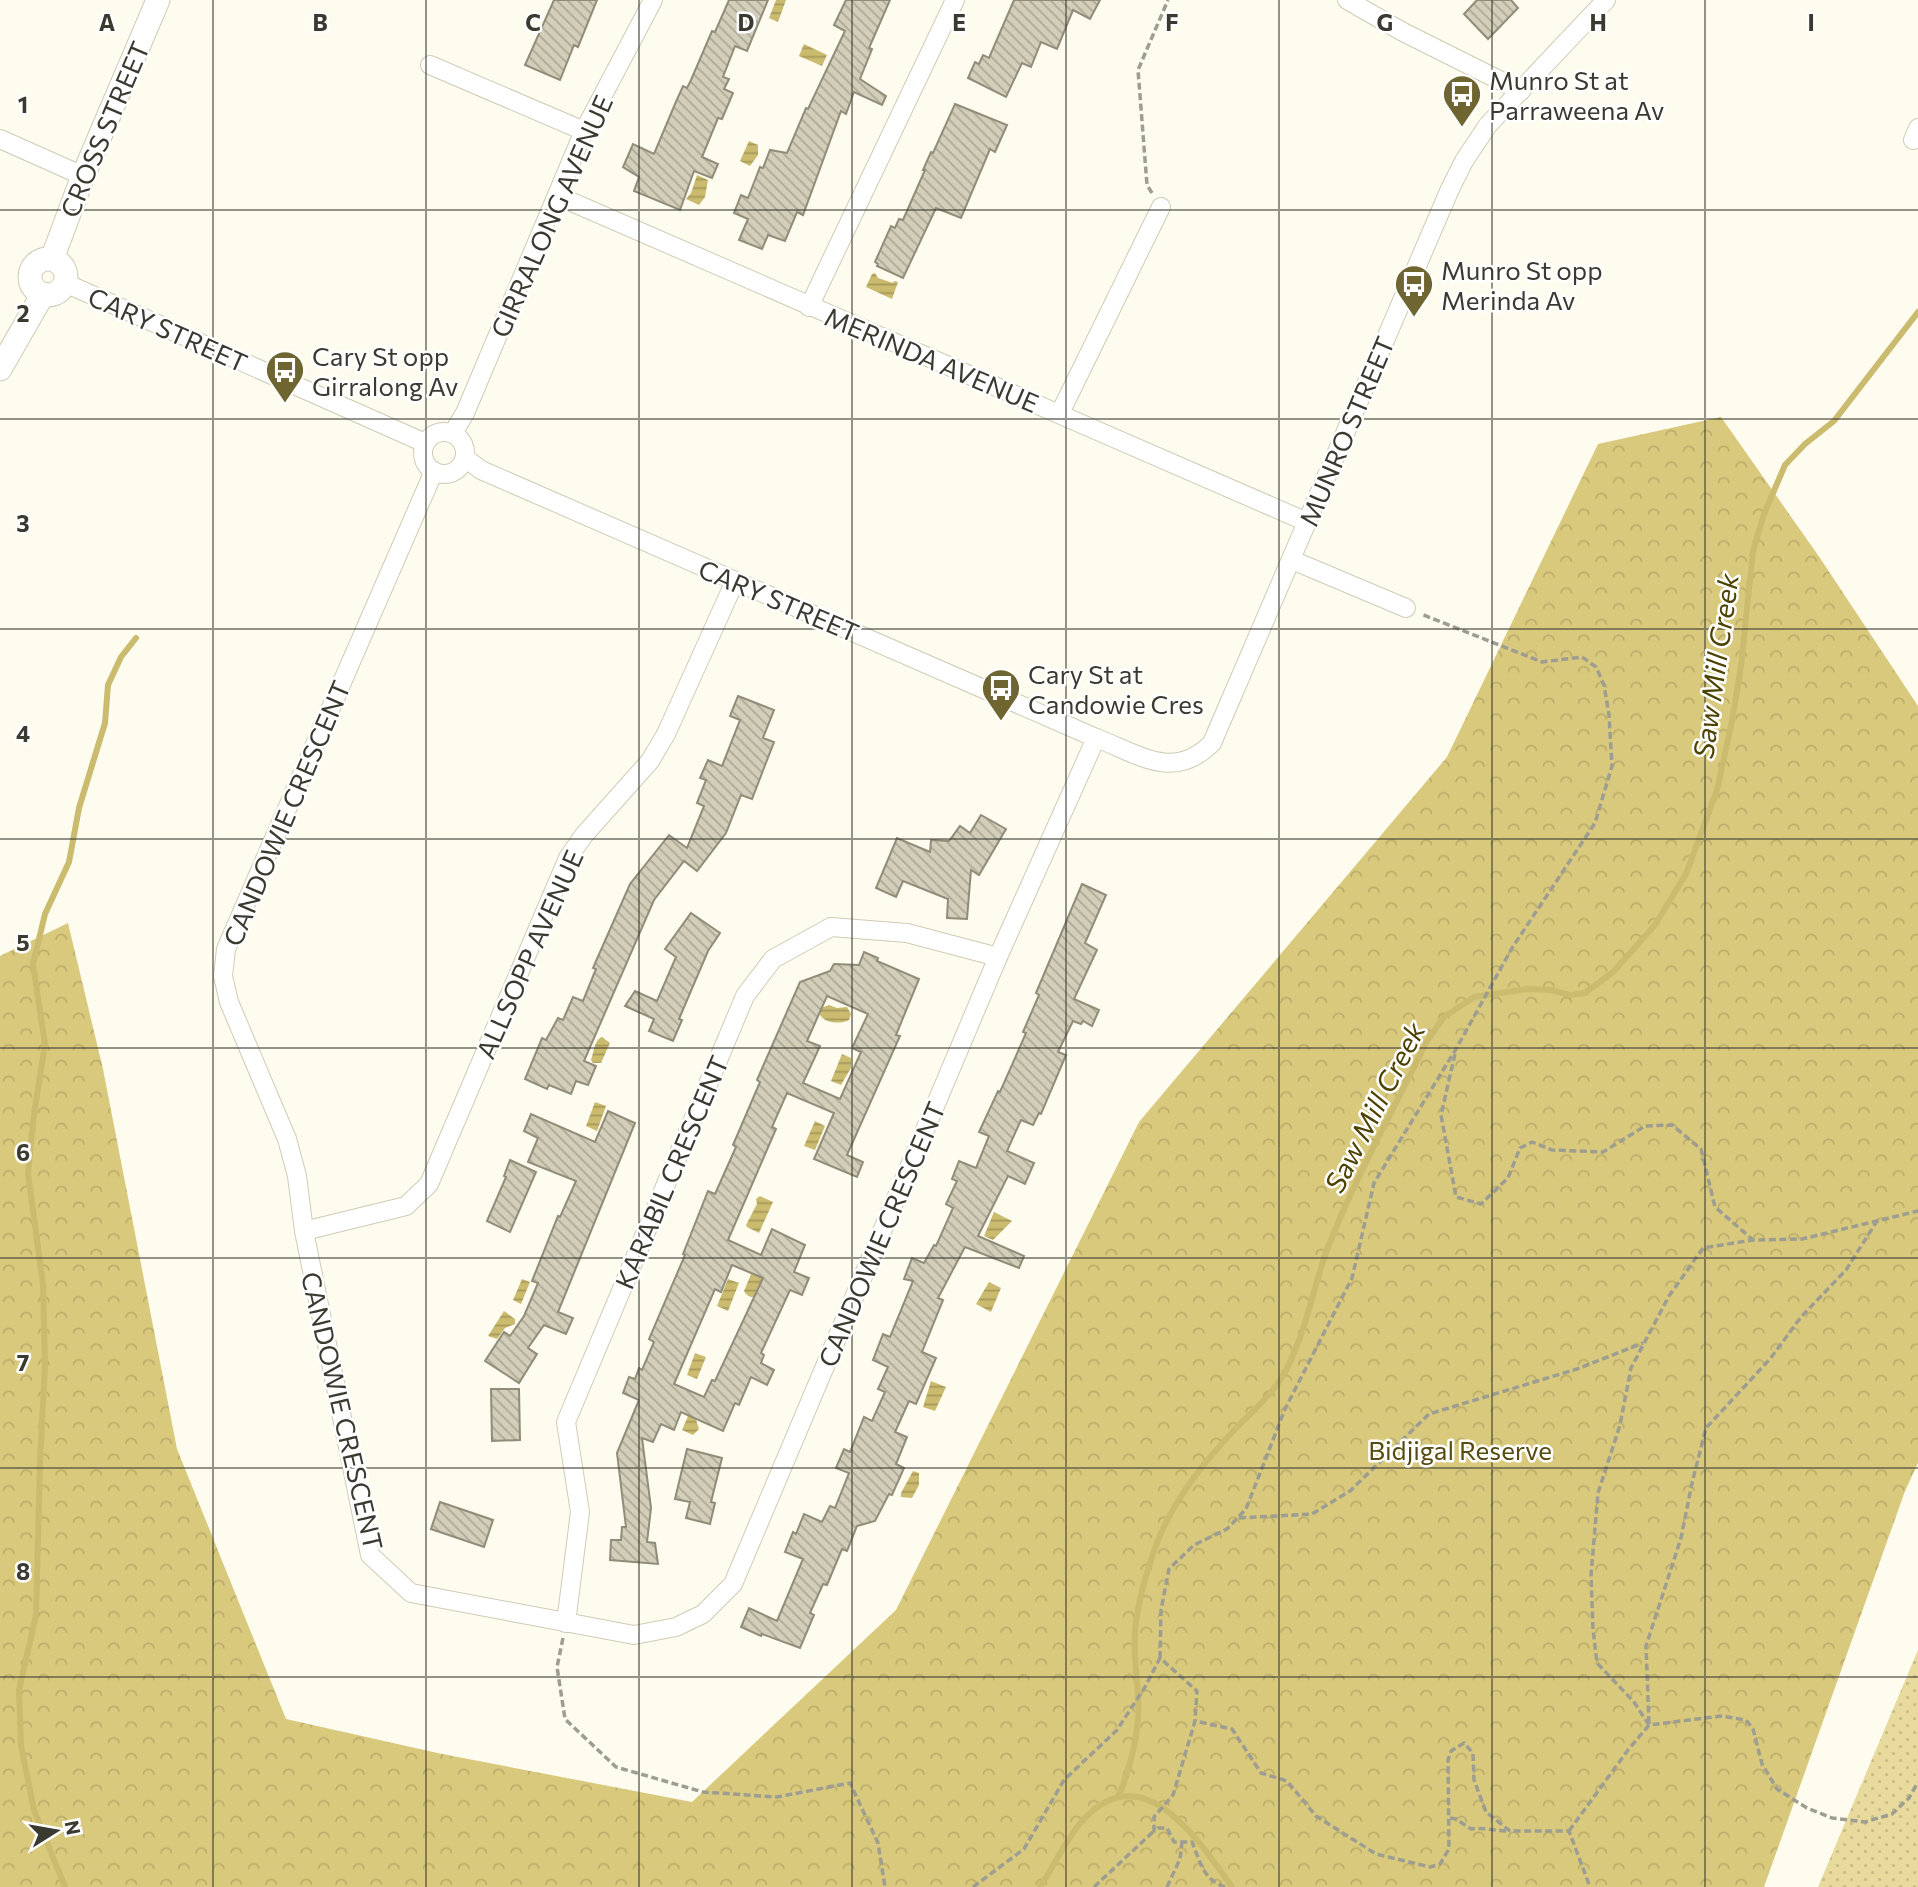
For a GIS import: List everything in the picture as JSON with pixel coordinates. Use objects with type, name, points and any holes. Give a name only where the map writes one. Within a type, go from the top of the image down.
[{"type":"street","name":"CROSS STREET","points":[[52,259],[83,177],[158,0]]},
{"type":"street","name":"GIRRALONG AVENUE","points":[[453,433],[465,413],[584,131],[653,0]]},
{"type":"street","points":[[810,307],[955,0]]},
{"type":"street","points":[[1347,0],[1403,32],[1521,91]]},
{"type":"street","name":"MUNRO STREET","points":[[1096,738],[1163,764],[1187,761],[1212,743],[1464,161],[1488,125],[1606,0]]},
{"type":"street","points":[[430,65],[584,131]]},
{"type":"street","points":[[0,139],[83,177]]},
{"type":"street","name":"MERINDA AVENUE","points":[[558,196],[1307,522]]},
{"type":"street","points":[[1060,413],[1161,207]]},
{"type":"street","points":[[52,259],[65,270],[65,282],[54,294],[43,294],[33,287],[30,275],[35,264],[52,259]]},
{"type":"street","name":"CARY STREET","points":[[65,282],[425,443]]},
{"type":"street","points":[[0,369],[43,294]]},
{"type":"street","points":[[440,432],[453,433],[465,448],[465,458],[457,470],[448,473],[434,471],[424,460],[425,443],[432,435],[440,432]]},
{"type":"street","name":"CARY STREET","points":[[465,458],[481,470],[1096,738]]},
{"type":"street","name":"CANDOWIE CRESCENT","points":[[434,471],[226,949],[223,976],[229,1002],[287,1139],[297,1175],[304,1231],[370,1555],[411,1593],[634,1635],[676,1627],[703,1614],[733,1584],[998,957],[1096,738]]},
{"type":"street","points":[[1292,561],[1406,608]]},
{"type":"street","name":"ALLSOPP AVENUE","points":[[304,1231],[406,1206],[429,1184],[568,858],[584,835],[650,761],[666,734],[735,581]]},
{"type":"street","name":"KARABIL CRESCENT","points":[[566,1623],[580,1512],[566,1422],[745,996],[773,958],[831,927],[907,933],[998,957]]},
{"type":"path","points":[[1161,207],[1147,185],[1138,70],[1168,0]]},
{"type":"path","points":[[973,1887],[1024,1849],[1064,1780],[1117,1730],[1145,1688],[1160,1658],[1161,1610],[1169,1569],[1194,1545],[1227,1529],[1245,1509],[1285,1409],[1352,1278],[1374,1183],[1456,1049],[1512,948],[1595,823],[1612,766],[1609,715],[1604,685],[1596,667],[1582,657],[1542,662],[1406,608]]},
{"type":"path","points":[[1456,1049],[1441,1115],[1456,1197],[1481,1204],[1508,1178],[1520,1148],[1532,1142],[1552,1150],[1603,1152],[1645,1126],[1672,1125],[1701,1149],[1715,1207],[1753,1240]]},
{"type":"path","points":[[1650,1725],[1634,1702],[1597,1663],[1593,1629],[1591,1575],[1598,1493],[1619,1425],[1631,1368],[1670,1296],[1703,1248],[1753,1240],[1802,1239],[1918,1211]]},
{"type":"path","points":[[1650,1725],[1646,1646],[1681,1538],[1706,1428],[1770,1359],[1801,1317],[1846,1270],[1877,1221]]},
{"type":"path","points":[[1237,1518],[1312,1514],[1350,1491],[1429,1414],[1577,1369],[1645,1342]]},
{"type":"path","points":[[566,1623],[557,1667],[565,1719],[616,1766],[703,1792],[740,1795],[777,1797],[850,1783],[878,1843],[885,1887]]},
{"type":"path","points":[[1154,1831],[1154,1817],[1173,1795],[1195,1721],[1197,1691],[1160,1658]]},
{"type":"path","points":[[1569,1831],[1628,1750],[1650,1725],[1721,1716],[1746,1720],[1753,1729],[1762,1764],[1777,1789],[1807,1808],[1832,1818],[1865,1822],[1892,1814],[1909,1798],[1918,1782]]},
{"type":"path","points":[[1195,1721],[1232,1729],[1261,1773],[1287,1781],[1316,1816],[1376,1854],[1430,1867],[1440,1864],[1449,1849],[1448,1760],[1451,1751],[1464,1743],[1473,1753],[1474,1780],[1486,1812],[1510,1831]]},
{"type":"path","points":[[1449,1818],[1456,1819],[1471,1829],[1485,1827],[1492,1831],[1569,1831]]},
{"type":"path","points":[[1094,1887],[1158,1828],[1167,1828],[1174,1842],[1192,1842],[1201,1866],[1213,1883],[1225,1887]]},
{"type":"path","points":[[1569,1831],[1590,1887]]},
{"type":"path","points":[[1167,1887],[1180,1859],[1182,1842]]},
{"type":"green space","name":"Bidjigal Reserve","points":[[1721,417],[1820,558],[1918,706],[1918,1463],[1905,1491],[1764,1887],[0,1887],[0,956],[68,923],[103,1069],[177,1449],[286,1719],[442,1754],[692,1802],[896,1610],[1139,1122],[1447,757],[1598,444]]},
{"type":"shaded area","points":[[776,0],[786,0],[778,22],[769,18]]},
{"type":"shaded area","points":[[804,44],[827,55],[822,66],[799,56]]},
{"type":"shaded area","points":[[749,141],[758,145],[758,155],[750,166],[740,161]]},
{"type":"shaded area","points":[[697,175],[708,180],[705,197],[699,205],[686,199]]},
{"type":"shaded area","points":[[875,273],[878,278],[898,282],[892,299],[866,287]]},
{"type":"shaded area","points":[[829,1005],[847,1007],[851,1014],[849,1020],[834,1022],[823,1018],[820,1015],[821,1008]]},
{"type":"shaded area","points":[[602,1037],[610,1043],[601,1063],[593,1063],[591,1060],[597,1041]]},
{"type":"shaded area","points":[[842,1054],[851,1058],[851,1068],[841,1085],[831,1081]]},
{"type":"shaded area","points":[[595,1102],[606,1106],[597,1131],[586,1126]]},
{"type":"shaded area","points":[[815,1121],[825,1126],[815,1150],[804,1146]]},
{"type":"shaded area","points":[[760,1196],[773,1202],[759,1233],[746,1225],[757,1204],[756,1199]]},
{"type":"shaded area","points":[[994,1212],[1012,1221],[993,1240],[984,1236]]},
{"type":"shaded area","points":[[754,1267],[766,1272],[756,1297],[752,1297],[744,1291]]},
{"type":"shaded area","points":[[522,1279],[530,1282],[521,1304],[513,1300]]},
{"type":"shaded area","points":[[728,1279],[739,1283],[728,1311],[717,1306]]},
{"type":"shaded area","points":[[989,1282],[1001,1288],[991,1312],[976,1304]]},
{"type":"shaded area","points":[[504,1311],[515,1319],[515,1324],[505,1328],[497,1339],[488,1336]]},
{"type":"shaded area","points":[[695,1353],[706,1357],[697,1379],[687,1375]]},
{"type":"shaded area","points":[[931,1381],[946,1387],[935,1411],[923,1407]]},
{"type":"shaded area","points":[[692,1407],[699,1429],[693,1435],[682,1430]]},
{"type":"shaded area","points":[[913,1471],[919,1473],[919,1485],[912,1498],[901,1497],[901,1493]]},
{"type":"shaded area","points":[[1918,1650],[1918,1887],[1818,1887]]},
{"type":"building","points":[[554,0],[597,0],[578,47],[574,45],[560,80],[525,65]]},
{"type":"building","points":[[729,0],[768,0],[747,51],[735,46],[723,77],[729,79],[724,89],[733,93],[722,119],[718,118],[702,157],[718,164],[712,178],[694,171],[680,210],[634,191],[639,177],[623,167],[633,144],[654,154],[683,86],[687,88]]},
{"type":"building","points":[[846,0],[890,0],[869,48],[872,49],[860,79],[886,96],[882,105],[854,92],[846,114],[841,111],[803,215],[797,212],[785,241],[768,235],[762,249],[739,240],[748,219],[734,213],[741,195],[748,198],[770,150],[787,153],[806,108],[808,109],[845,31],[834,25]]},
{"type":"building","points":[[1014,0],[1100,0],[1090,19],[1073,10],[1057,49],[1041,42],[1031,67],[1022,63],[1006,97],[968,78],[975,62],[979,64],[983,55],[989,58]]},
{"type":"building","points":[[1477,0],[1511,0],[1518,8],[1488,39],[1464,14]]},
{"type":"building","points":[[955,104],[1007,125],[995,152],[990,149],[961,218],[936,208],[903,278],[877,266],[875,262],[891,226],[895,228],[899,219],[903,220],[931,152],[933,153]]},
{"type":"building","points":[[738,696],[774,710],[763,738],[774,742],[752,799],[741,795],[726,833],[697,871],[684,861],[654,900],[584,1061],[596,1066],[588,1085],[576,1081],[571,1094],[549,1085],[547,1089],[525,1079],[542,1038],[546,1040],[558,1018],[563,1020],[573,997],[583,1001],[596,969],[593,968],[630,884],[669,835],[687,848],[704,806],[697,803],[706,780],[700,778],[708,760],[722,766],[740,720],[730,716]]},
{"type":"building","points":[[981,815],[1006,829],[979,875],[971,870],[967,919],[947,918],[948,899],[903,881],[896,897],[876,888],[897,838],[930,852],[931,840],[949,841],[960,826],[970,833]]},
{"type":"building","points":[[1082,884],[1106,895],[1085,943],[1097,950],[1074,999],[1099,1010],[1092,1026],[1083,1021],[1081,1024],[1073,1021],[1058,1052],[1066,1055],[1041,1114],[1039,1113],[1033,1125],[1021,1120],[1007,1151],[1034,1163],[1025,1184],[1008,1176],[978,1236],[1024,1256],[1019,1268],[965,1247],[938,1298],[943,1300],[922,1352],[936,1358],[916,1404],[909,1401],[895,1432],[907,1437],[896,1464],[904,1468],[892,1495],[889,1494],[875,1521],[857,1526],[847,1551],[842,1549],[827,1585],[823,1584],[810,1613],[814,1615],[800,1648],[762,1634],[761,1636],[741,1627],[749,1608],[777,1621],[803,1559],[785,1552],[793,1532],[796,1534],[804,1514],[822,1522],[830,1506],[835,1508],[849,1473],[836,1468],[844,1449],[850,1452],[864,1417],[872,1421],[885,1392],[878,1389],[888,1367],[873,1360],[883,1334],[890,1337],[913,1281],[904,1279],[912,1258],[924,1263],[934,1245],[936,1246],[953,1208],[946,1204],[957,1181],[952,1179],[959,1161],[976,1168],[989,1136],[979,1132],[1026,1033],[1023,1032],[1039,995],[1036,993]]},
{"type":"building","points":[[691,913],[720,933],[708,951],[679,1019],[682,1020],[673,1041],[649,1031],[654,1019],[625,1006],[635,991],[657,1001],[676,957],[665,949]]},
{"type":"building","points":[[864,952],[878,958],[877,961],[919,979],[896,1035],[900,1036],[847,1155],[863,1162],[857,1177],[814,1159],[834,1113],[787,1093],[772,1127],[776,1129],[728,1240],[761,1255],[772,1229],[805,1245],[794,1272],[809,1278],[802,1295],[790,1290],[761,1353],[764,1355],[761,1363],[774,1370],[767,1385],[751,1377],[739,1405],[735,1403],[723,1431],[681,1412],[674,1430],[661,1424],[653,1442],[642,1438],[651,1508],[647,1542],[655,1543],[658,1564],[610,1560],[611,1540],[621,1540],[622,1527],[626,1527],[617,1453],[639,1400],[623,1393],[629,1377],[635,1379],[639,1368],[642,1370],[654,1342],[649,1339],[685,1255],[683,1254],[708,1191],[715,1194],[736,1147],[733,1145],[760,1082],[757,1080],[800,982],[830,971],[834,964],[859,965]],"holes":[[[827,996],[868,1014],[852,1048],[861,1052],[840,1099],[803,1083],[820,1046],[807,1041]],[[732,1265],[763,1278],[715,1381],[712,1380],[704,1397],[674,1384],[715,1289],[721,1292]]]},
{"type":"building","points":[[608,1111],[635,1123],[558,1312],[573,1318],[566,1334],[544,1325],[528,1348],[537,1354],[519,1383],[485,1361],[504,1332],[510,1336],[524,1316],[538,1283],[532,1281],[558,1216],[560,1217],[576,1181],[528,1162],[538,1138],[524,1131],[531,1114],[595,1142]]},
{"type":"building","points":[[510,1160],[536,1172],[510,1232],[487,1221],[506,1177],[504,1176]]},
{"type":"building","points":[[491,1389],[519,1389],[520,1440],[492,1441]]},
{"type":"building","points":[[687,1449],[722,1458],[711,1502],[715,1503],[710,1524],[686,1518],[690,1502],[675,1499]]},
{"type":"building","points":[[440,1502],[493,1520],[484,1547],[431,1529]]},
{"type":"waterway","name":"Saw Mill Creek","points":[[1119,1795],[1132,1758],[1137,1728],[1135,1633],[1138,1612],[1151,1561],[1169,1517],[1200,1470],[1269,1395],[1285,1372],[1304,1326],[1328,1247],[1351,1194],[1427,1041],[1444,1017],[1474,997],[1528,989],[1550,990],[1570,995],[1585,993],[1613,972],[1655,925],[1686,874],[1717,790],[1741,666],[1753,551],[1764,514],[1785,465],[1805,444],[1834,421],[1918,312]]},
{"type":"waterway","points":[[65,1887],[34,1810],[21,1746],[19,1690],[36,1615],[45,1365],[43,1285],[28,1173],[45,1044],[33,964],[45,914],[69,862],[79,808],[105,723],[108,685],[121,657],[136,638]]},
{"type":"waterway","points":[[1040,1887],[1084,1819],[1106,1802],[1128,1796],[1148,1800],[1168,1812],[1186,1828],[1232,1887]]},
{"type":"place","name":"Munro St at Parraweena Av","points":[[1462,128]]},
{"type":"place","name":"Munro St opp Merinda Av","points":[[1414,318]]},
{"type":"place","name":"Cary St opp Girralong Av","points":[[285,404]]},
{"type":"place","name":"Cary St at Candowie Cres","points":[[1001,722]]}]
